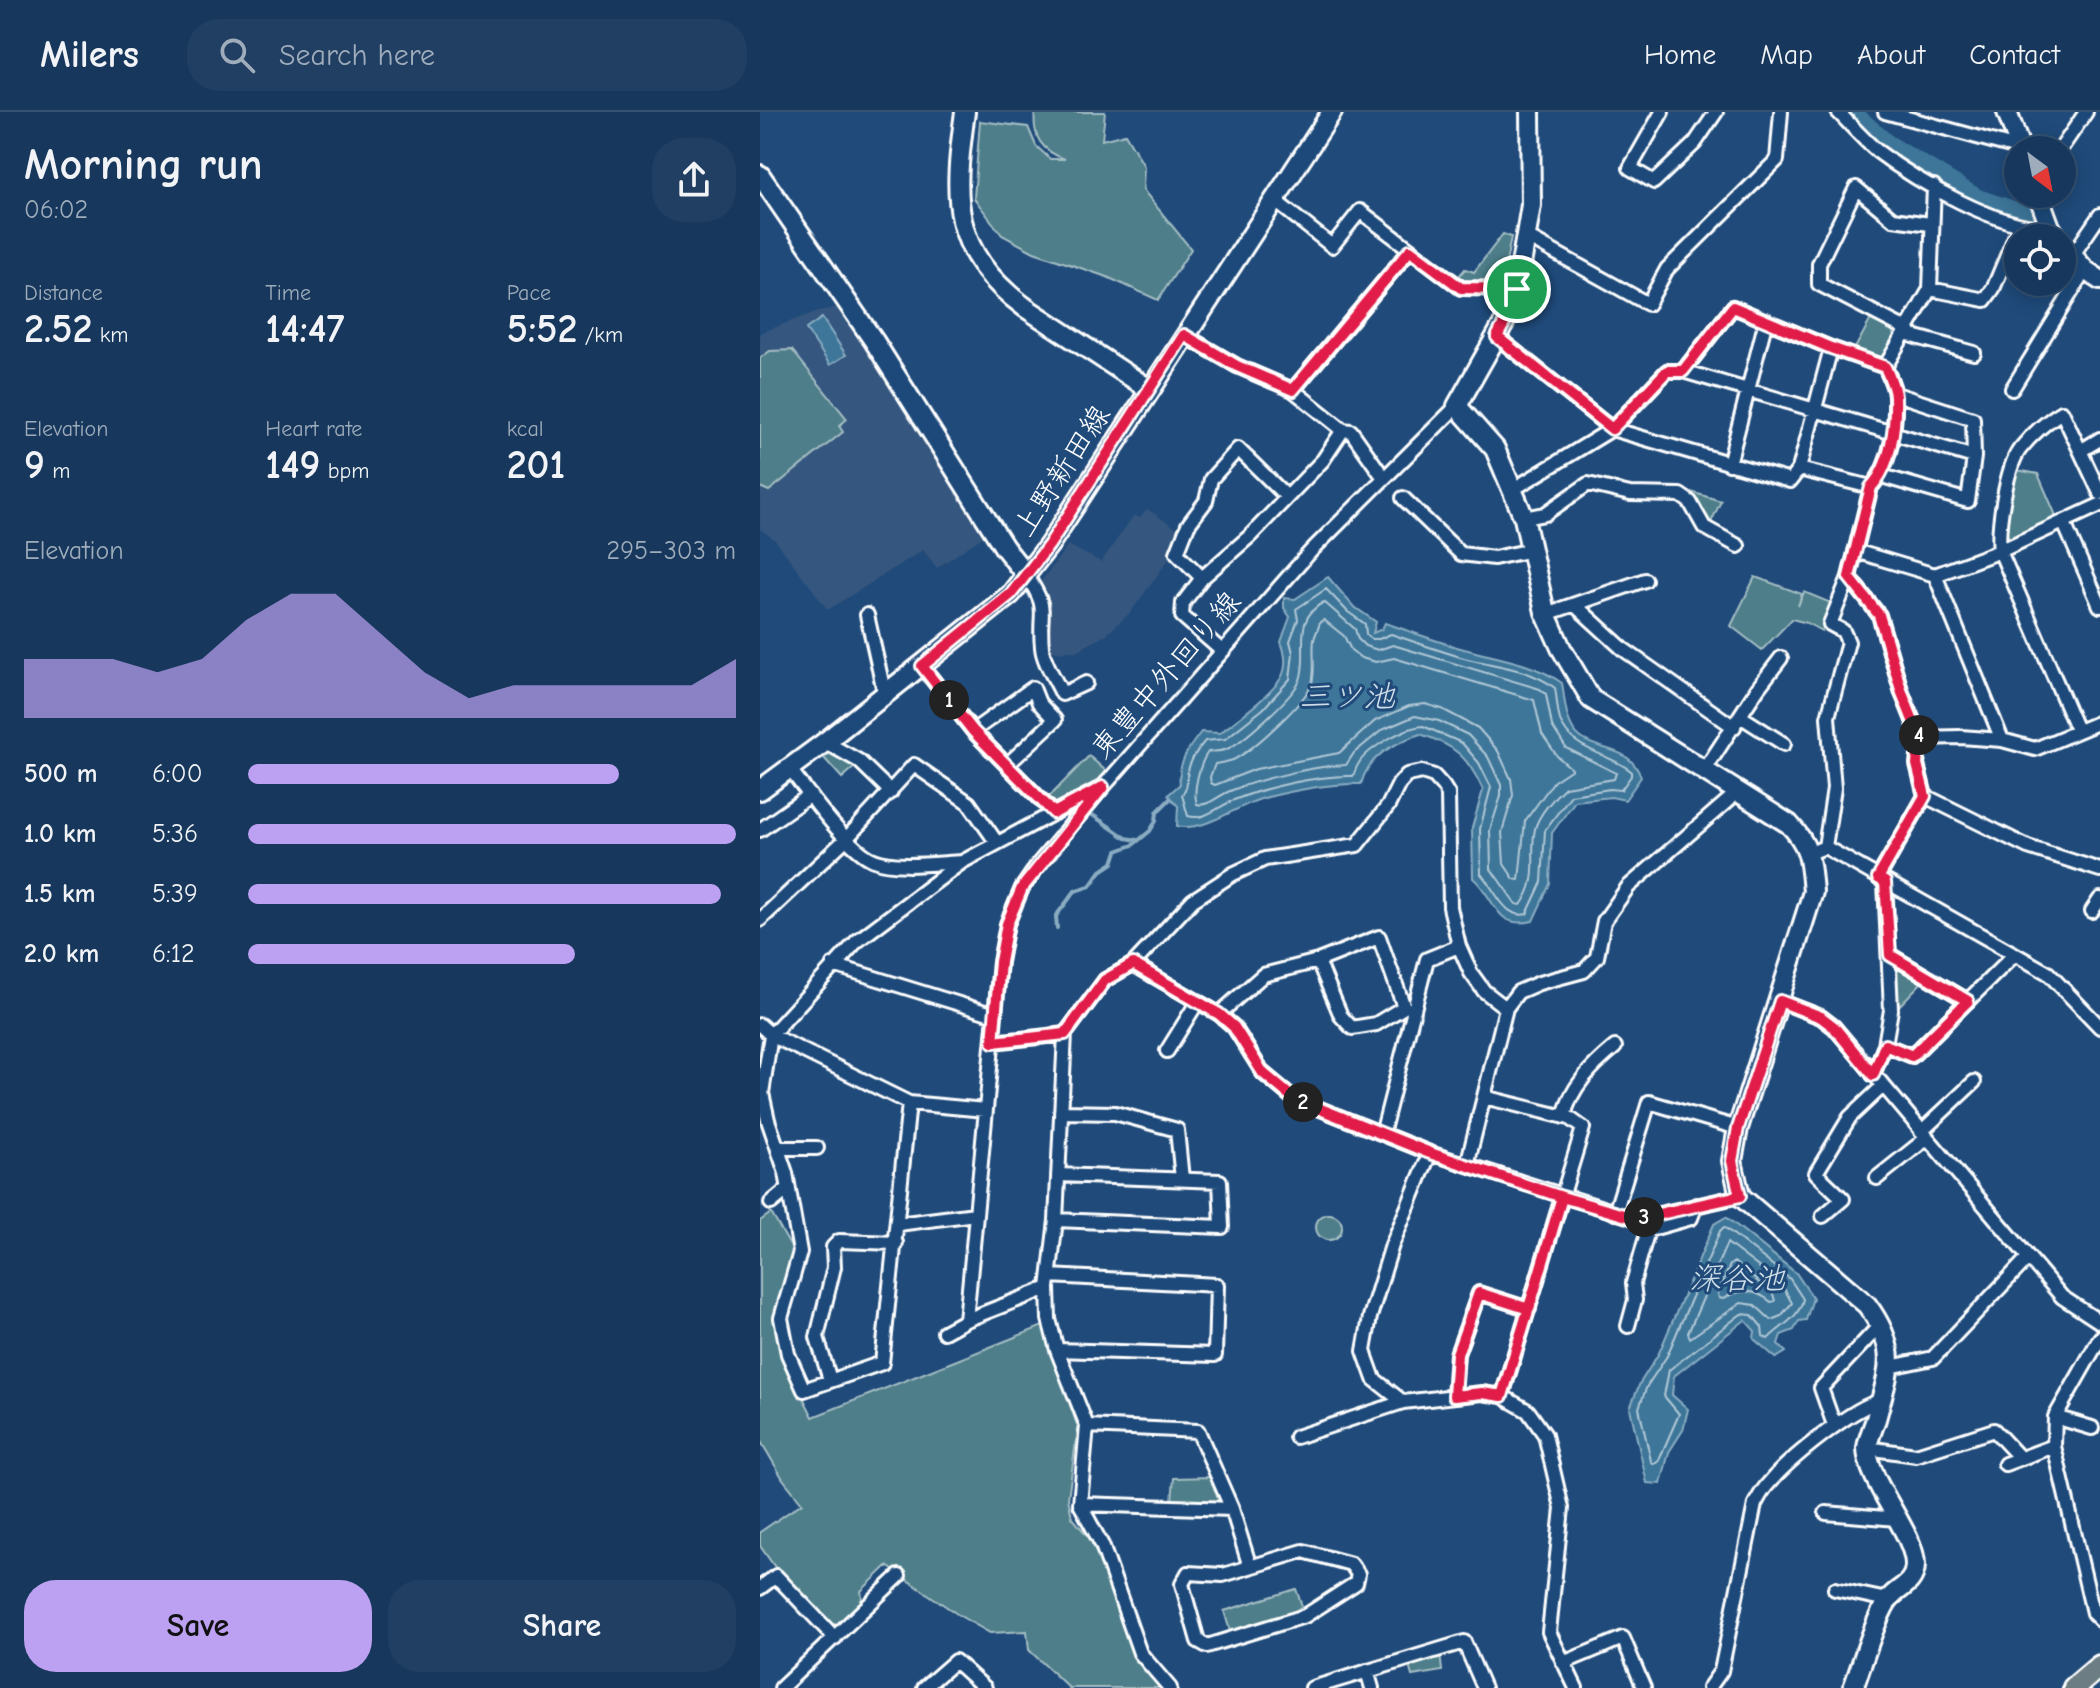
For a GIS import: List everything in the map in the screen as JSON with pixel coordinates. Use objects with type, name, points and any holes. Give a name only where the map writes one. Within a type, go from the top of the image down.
[{"type":"main road","points":[[2074,1688],[2100,1666]]},
{"type":"street","points":[[965,112],[957,167],[958,201],[967,236],[987,272],[1006,294],[1149,389]]},
{"type":"street","name":"上野新田線","points":[[760,790],[885,696],[1011,594],[1049,545],[1332,112]]},
{"type":"street","points":[[1530,112],[1531,205],[1517,289],[1510,312],[1457,406],[1495,449],[1524,518],[1545,612],[1561,648],[1591,699],[1789,824],[1817,850],[1881,880],[2048,973],[2100,1027]]},
{"type":"street","points":[[1662,112],[1630,168],[1654,182],[1695,143],[1716,112]]},
{"type":"street","points":[[1527,237],[1648,304],[1667,269],[1777,160],[1781,112]]},
{"type":"street","points":[[1838,112],[1878,151],[1934,186],[1974,208],[2017,224]]},
{"type":"street","points":[[1885,112],[2004,145]]},
{"type":"street","points":[[2007,112],[2016,136]]},
{"type":"street","points":[[2070,136],[2086,112]]},
{"type":"street","points":[[760,177],[874,341],[1004,547],[1026,575],[1044,606],[1042,650],[1062,694],[1086,683]]},
{"type":"street","points":[[1885,367],[1930,289],[1930,224],[1934,186]]},
{"type":"street","points":[[1930,224],[1893,219],[1856,188],[1819,264],[1819,284],[1906,329],[1913,336],[1974,353]]},
{"type":"street","points":[[1273,199],[1332,246],[1360,211],[1461,288],[1517,289]]},
{"type":"street","points":[[2012,389],[2080,262],[2100,215]]},
{"type":"street","points":[[1293,390],[1410,250]]},
{"type":"street","points":[[1930,289],[1985,300],[2004,263]]},
{"type":"street","points":[[1683,371],[1733,307],[1885,367],[1896,394],[1892,432],[1882,476],[1871,487],[1849,577],[1830,624],[1843,631],[1848,642],[1828,717],[1834,788],[1817,850],[1813,892],[1738,1128],[1732,1161],[1740,1196],[1867,1305],[1881,1324],[1888,1343],[1890,1367],[1867,1448],[1874,1472],[1911,1550],[1915,1567],[1908,1584],[1887,1600],[1853,1688]]},
{"type":"street","points":[[1729,464],[1766,320]]},
{"type":"street","points":[[1184,335],[1237,366],[1293,390],[1343,430],[1351,431],[1384,478]]},
{"type":"street","points":[[1497,337],[1612,429],[1790,481],[1799,469],[1831,348]]},
{"type":"street","points":[[1512,490],[1612,429],[1667,371],[1683,371],[1974,457]]},
{"type":"street","points":[[1882,476],[1968,501],[1974,457],[1973,419],[1896,394]]},
{"type":"street","name":"東豊中外回り線","points":[[966,1320],[1000,962],[1007,924],[1022,888],[1103,787],[1311,551],[1457,406]]},
{"type":"street","points":[[2077,730],[2000,551],[1998,536],[2013,462],[2020,449],[2062,412],[2100,493]]},
{"type":"street","points":[[1222,651],[1182,616],[1183,603],[1202,578],[1250,536],[1323,460],[1343,430]]},
{"type":"street","points":[[2082,450],[2100,439]]},
{"type":"street","points":[[1202,578],[1177,553],[1188,525],[1206,501],[1211,479],[1238,449],[1287,497]]},
{"type":"street","points":[[1799,469],[1871,487]]},
{"type":"street","points":[[1524,518],[1545,514],[1588,484],[1630,494],[1680,495],[1690,502],[1704,527],[1738,546]]},
{"type":"street","points":[[1403,498],[1461,554],[1494,558],[1532,550]]},
{"type":"street","points":[[1855,551],[1935,575],[2000,551],[2100,505]]},
{"type":"street","points":[[2064,523],[2100,606]]},
{"type":"street","points":[[1935,575],[2002,740]]},
{"type":"street","points":[[1849,577],[1879,615],[1902,693],[1920,738],[1917,764],[1925,796],[1881,880],[1890,955],[1891,1010],[1885,1045],[1873,1075]]},
{"type":"street","points":[[1545,612],[1575,605],[1645,580]]},
{"type":"street","points":[[1575,605],[1623,649],[1737,721],[1784,744]]},
{"type":"street","points":[[867,615],[885,696]]},
{"type":"street","points":[[1704,771],[1781,658]]},
{"type":"street","points":[[922,666],[973,731],[1054,813]]},
{"type":"street","points":[[973,731],[1033,688],[1039,703],[1055,720],[1008,764]]},
{"type":"street","points":[[1920,738],[2002,740],[2035,749],[2100,722]]},
{"type":"street","points":[[825,742],[859,761],[891,792]]},
{"type":"street","points":[[760,920],[847,838],[914,765],[969,803],[997,843]]},
{"type":"street","points":[[789,768],[847,838],[872,860],[891,863],[962,862]]},
{"type":"street","points":[[1170,1688],[1140,1653],[1102,1545],[1080,1504],[1087,1426],[1057,1350],[1049,1319],[1065,1034],[1105,980],[1133,964],[1193,900],[1233,874],[1265,859],[1357,845],[1388,806],[1407,775],[1422,772],[1434,776],[1448,794],[1450,907],[1459,946],[1471,973],[1484,991],[1506,1008]]},
{"type":"street","points":[[909,1103],[882,1363],[804,1390],[788,1354],[781,1318],[800,1252],[778,1148],[764,1125],[761,1093],[771,1035],[857,941],[962,862],[1103,787]]},
{"type":"street","points":[[1467,1165],[1506,1008],[1518,992],[1584,971],[1597,957],[1604,921],[1628,887],[1739,791]]},
{"type":"street","points":[[760,830],[810,795]]},
{"type":"street","points":[[1925,796],[2028,847],[2100,870]]},
{"type":"street","points":[[2092,911],[2100,899]]},
{"type":"street","points":[[1219,1014],[1263,975],[1318,961],[1379,937],[1404,1007],[1376,1024],[1352,1028],[1341,1016],[1318,961]]},
{"type":"street","points":[[1382,1134],[1427,959],[1459,946]]},
{"type":"street","points":[[1885,1045],[1912,1056],[2015,954]]},
{"type":"street","points":[[1890,955],[1968,1001]]},
{"type":"street","points":[[1133,964],[1219,1014],[1234,1027],[1263,1073],[1293,1098],[1430,1153],[1637,1219],[1740,1196]]},
{"type":"street","points":[[833,965],[995,1015]]},
{"type":"street","points":[[1167,1051],[1198,1001]]},
{"type":"street","points":[[1780,1001],[1821,1017],[1834,1027],[2062,1297],[2100,1322]]},
{"type":"street","points":[[760,1025],[771,1035],[909,1103],[985,1110]]},
{"type":"street","points":[[993,1042],[1065,1034]]},
{"type":"street","points":[[1564,1117],[1567,1100],[1594,1064],[1615,1047]]},
{"type":"street","points":[[1877,1178],[1924,1135],[1974,1082]]},
{"type":"street","points":[[1823,1216],[1843,1199],[1816,1173],[1850,1117],[1883,1086]]},
{"type":"street","points":[[1484,1097],[1564,1117],[1583,1128],[1502,1396]]},
{"type":"street","points":[[1615,1213],[1649,1102],[1738,1128]]},
{"type":"street","points":[[1061,1112],[1115,1113],[1177,1130],[1182,1179]]},
{"type":"street","points":[[778,1148],[817,1148]]},
{"type":"street","points":[[1403,1402],[1374,1379],[1364,1351],[1370,1317],[1392,1245],[1430,1153]]},
{"type":"street","points":[[1056,1220],[1222,1227],[1220,1181],[1058,1175]]},
{"type":"street","points":[[771,1203],[788,1189]]},
{"type":"street","points":[[1628,1326],[1635,1300],[1633,1283],[1648,1230],[1691,1218],[1696,1205]]},
{"type":"street","points":[[898,1224],[975,1214]]},
{"type":"street","points":[[830,1380],[817,1337],[834,1267],[833,1247],[839,1241],[896,1243]]},
{"type":"street","points":[[1890,1367],[1933,1358],[2028,1258]]},
{"type":"street","points":[[944,1332],[1049,1282],[1217,1285],[1215,1355],[1057,1350]]},
{"type":"street","points":[[1454,1396],[1457,1354],[1479,1293],[1529,1309]]},
{"type":"street","points":[[1834,1425],[1821,1388],[1881,1324]]},
{"type":"street","points":[[2100,1338],[2055,1417],[2054,1446],[2093,1613],[2100,1620]]},
{"type":"street","points":[[1296,1437],[1403,1402],[1454,1396],[1482,1393],[1502,1396],[1528,1411],[1545,1435],[1562,1508],[1549,1632],[1576,1688]]},
{"type":"street","points":[[1709,1688],[1721,1671],[1755,1504],[1769,1482],[1834,1425],[1867,1403],[1881,1401]]},
{"type":"street","points":[[2055,1417],[2092,1428]]},
{"type":"street","points":[[1087,1426],[1198,1431],[1232,1509],[1250,1567]]},
{"type":"street","points":[[1867,1448],[1916,1455],[1994,1430],[2020,1458]]},
{"type":"street","points":[[2005,1464],[2054,1446]]},
{"type":"street","points":[[1080,1504],[1232,1509]]},
{"type":"street","points":[[1826,1513],[1897,1519]]},
{"type":"street","points":[[1303,1551],[1351,1564],[1358,1574],[1356,1583],[1305,1616],[1207,1646],[1198,1641],[1182,1584],[1188,1573],[1223,1575],[1250,1567],[1303,1551]]},
{"type":"street","points":[[760,1588],[776,1576],[835,1638]]},
{"type":"street","points":[[781,1688],[835,1638],[882,1587],[899,1576]]},
{"type":"street","points":[[1835,1589],[1887,1600]]},
{"type":"street","points":[[1563,1663],[1623,1638],[1644,1688]]},
{"type":"street","points":[[1312,1688],[1464,1642],[1484,1688]]},
{"type":"street","points":[[924,1688],[955,1661],[985,1688]]},
{"type":"street","points":[[1367,1671],[1372,1688]]},
{"type":"shaded area","points":[[839,307],[984,536],[937,568],[923,550],[828,610],[775,540],[760,529],[760,333],[818,311]]},
{"type":"shaded area","points":[[1147,509],[1179,530],[1169,559],[1131,612],[1106,635],[1077,651],[1047,652],[1048,604],[1040,583],[1068,545],[1101,562],[1134,515],[1140,518]]},
{"type":"green space","points":[[1035,112],[1105,112],[1102,140],[1125,134],[1144,166],[1143,190],[1191,249],[1158,300],[1107,277],[1034,252],[1002,235],[974,198],[980,121],[1028,127],[1036,146],[1050,159],[1065,159],[1050,152],[1040,142],[1035,129]]},
{"type":"green space","points":[[1503,234],[1511,237],[1503,278],[1480,284],[1458,277],[1465,269],[1474,272]]},
{"type":"green space","points":[[1872,317],[1891,327],[1894,336],[1882,358],[1876,360],[1854,350]]},
{"type":"green space","points":[[792,350],[847,419],[839,426],[843,432],[769,491],[760,487],[760,358],[770,351]]},
{"type":"green space","points":[[2017,470],[2038,474],[2057,518],[2012,538],[2005,535],[2003,530]]},
{"type":"green space","points":[[1691,492],[1721,501],[1709,527],[1690,496]]},
{"type":"green space","points":[[1755,577],[1802,594],[1798,606],[1804,592],[1831,603],[1822,631],[1792,619],[1762,650],[1731,626]]},
{"type":"green space","points":[[831,752],[856,766],[842,778],[824,758]]},
{"type":"green space","points":[[1089,756],[1107,772],[1057,805],[1047,799]]},
{"type":"green space","points":[[1898,964],[1924,980],[1899,1006],[1895,1004],[1894,968]]},
{"type":"green space","points":[[771,1213],[795,1254],[776,1318],[785,1362],[813,1417],[1043,1326],[1078,1428],[1068,1498],[1072,1517],[1094,1544],[1133,1653],[1163,1688],[1069,1688],[1029,1650],[1027,1631],[990,1633],[887,1566],[861,1591],[860,1603],[853,1615],[835,1624],[829,1623],[777,1570],[760,1546],[760,1532],[802,1503],[783,1479],[760,1440],[760,1221]]},
{"type":"green space","points":[[1329,1214],[1338,1218],[1342,1227],[1338,1236],[1329,1240],[1320,1236],[1316,1227],[1320,1218]]},
{"type":"green space","points":[[1212,1477],[1223,1499],[1219,1503],[1172,1501],[1174,1478]]},
{"type":"green space","points":[[1296,1589],[1302,1606],[1294,1612],[1230,1631],[1224,1611]]},
{"type":"green space","points":[[1440,1652],[1442,1671],[1412,1676],[1408,1662]]},
{"type":"water","points":[[822,318],[846,355],[830,365],[806,329]]},
{"type":"water","name":"三ツ池","points":[[1328,577],[1353,606],[1376,622],[1373,633],[1382,629],[1385,623],[1529,666],[1551,676],[1562,683],[1566,712],[1575,732],[1588,742],[1621,754],[1636,766],[1641,777],[1625,800],[1611,797],[1575,801],[1552,833],[1550,884],[1533,921],[1520,923],[1503,917],[1473,878],[1472,828],[1483,790],[1472,769],[1459,754],[1420,734],[1383,752],[1370,765],[1361,784],[1288,792],[1264,798],[1198,826],[1177,826],[1178,806],[1168,795],[1180,784],[1180,770],[1188,750],[1201,732],[1220,733],[1279,681],[1285,662],[1281,642],[1290,617],[1284,608],[1284,598],[1295,599]]},
{"type":"water","name":"深谷池","points":[[1726,1217],[1796,1273],[1813,1298],[1806,1320],[1799,1321],[1794,1330],[1781,1335],[1778,1344],[1786,1352],[1776,1358],[1754,1339],[1755,1331],[1745,1320],[1674,1376],[1672,1395],[1688,1409],[1683,1430],[1669,1452],[1661,1484],[1647,1483],[1630,1408],[1640,1383],[1659,1353],[1714,1224]]},
{"type":"waterway","points":[[1849,112],[1886,145],[1977,200],[2031,218]]},
{"type":"waterway","points":[[1057,928],[1056,916],[1075,891],[1090,886],[1101,871],[1113,863],[1117,851],[1133,845],[1150,831],[1157,812],[1170,799]]},
{"type":"waterway","points":[[1091,814],[1126,838],[1137,840]]},
{"type":"route","points":[[1517,289],[1461,288],[1410,250],[1293,390],[1237,366],[1184,335],[1049,545],[1011,594],[922,666],[973,731],[1054,813],[1103,787],[1022,888],[1007,924],[1000,962],[993,1042],[1065,1034],[1105,980],[1133,964],[1219,1014],[1234,1027],[1263,1073],[1293,1098],[1430,1153],[1562,1197],[1549,1240],[1529,1309],[1502,1396],[1482,1393],[1454,1396],[1457,1354],[1479,1293],[1529,1309],[1562,1197],[1637,1219],[1740,1196],[1732,1161],[1738,1128],[1780,1001],[1821,1017],[1834,1027],[1873,1075],[1885,1045],[1912,1056],[1968,1001],[1890,955],[1885,882],[1878,878],[1925,796],[1917,764],[1920,738],[1902,693],[1879,615],[1849,577],[1871,487],[1882,476],[1892,432],[1896,394],[1885,367],[1733,307],[1683,371],[1667,371],[1612,429],[1497,337],[1517,289]]}]
